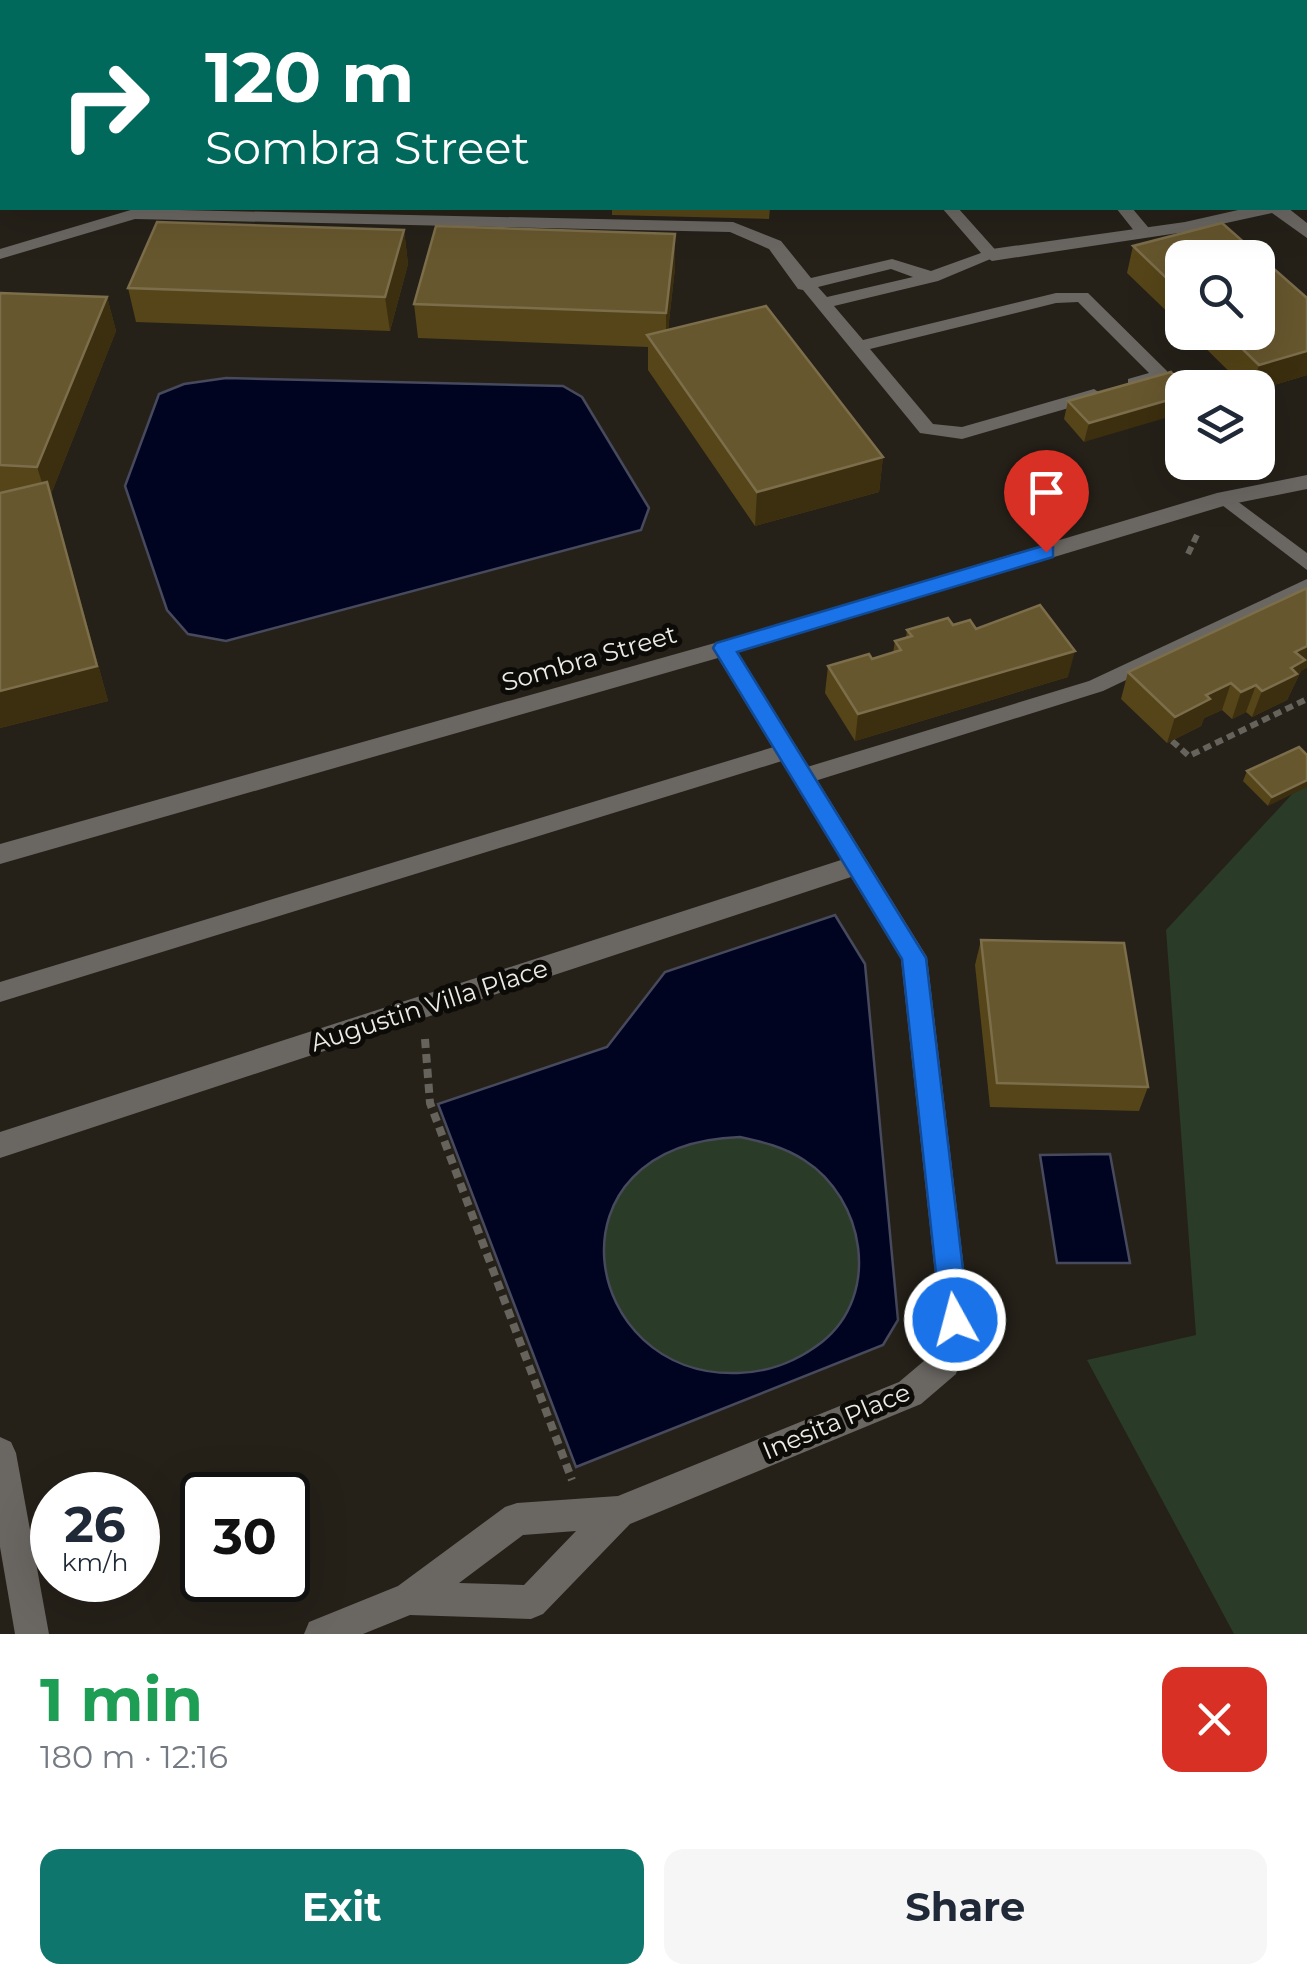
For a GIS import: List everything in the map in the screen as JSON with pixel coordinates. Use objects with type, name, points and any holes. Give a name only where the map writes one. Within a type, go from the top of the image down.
[{"type":"street","points":[[992,255],[1145,233],[1260,210]]},
{"type":"street","points":[[1280,210],[1307,232]]},
{"type":"street","name":"Sombra Street","points":[[0,854],[724,648],[1225,498],[1307,482]]},
{"type":"street","name":"Inesita Place","points":[[321,1634],[410,1598],[517,1519],[602,1514],[910,1393],[945,1364],[955,1320],[914,958],[724,648]]},
{"type":"street","name":"Augustin Villa Place","points":[[0,1145],[858,866]]},
{"type":"street","points":[[0,1452],[32,1634]]},
{"type":"street","name":"Inesita Place","points":[[410,1598],[532,1602],[602,1514]]},
{"type":"lane","points":[[821,304],[932,277],[992,255],[952,210]]},
{"type":"lane","points":[[1126,210],[1145,233]]},
{"type":"lane","points":[[0,254],[134,211],[491,215],[733,227],[775,245],[804,284],[858,348],[927,429],[962,434],[1161,375],[1082,297],[1056,298],[858,348]]},
{"type":"lane","points":[[804,284],[892,264],[932,277]]},
{"type":"lane","points":[[1225,498],[1307,564]]},
{"type":"lane","points":[[802,777],[1096,686],[1307,586]]},
{"type":"lane","points":[[0,992],[786,751]]},
{"type":"path","points":[[1172,740],[1189,756],[1307,700]]},
{"type":"path","points":[[414,1010],[428,1049],[430,1103],[602,1514]]},
{"type":"green space","points":[[1307,778],[1307,1634],[1234,1634],[1087,1360],[1196,1335],[1166,930]]},
{"type":"green space","points":[[740,1137],[789,1152],[824,1177],[841,1198],[852,1222],[858,1247],[858,1273],[853,1299],[841,1322],[822,1342],[783,1365],[738,1373],[684,1365],[643,1340],[616,1303],[604,1260],[609,1217],[633,1178],[676,1150]]},
{"type":"water","points":[[226,378],[563,386],[582,397],[649,508],[641,530],[226,641],[188,634],[167,610],[125,486],[159,394],[184,384]]},
{"type":"water","points":[[835,915],[865,964],[898,1320],[883,1345],[576,1467],[438,1104],[607,1047],[665,972]],"holes":[[[740,1137],[781,1148],[824,1177],[841,1198],[852,1222],[858,1247],[858,1273],[853,1299],[841,1322],[822,1342],[782,1365],[738,1373],[684,1365],[643,1340],[616,1303],[604,1260],[609,1216],[633,1178],[676,1149]]]},
{"type":"water","points":[[1110,1154],[1130,1263],[1057,1263],[1040,1155]]},
{"type":"building","points":[[157,222],[404,230],[385,297],[128,288]]},
{"type":"building","points":[[1222,223],[1241,240],[1165,240],[1165,277],[1133,246]]},
{"type":"building","points":[[436,226],[675,234],[666,313],[414,304]]},
{"type":"building","points":[[1275,270],[1307,298],[1307,351],[1259,365],[1244,350],[1275,350]]},
{"type":"building","points":[[0,293],[107,297],[37,467],[0,465]]},
{"type":"building","points":[[766,306],[883,457],[757,492],[647,335]]},
{"type":"building","points":[[1165,374],[1165,401],[1089,423],[1068,401]]},
{"type":"building","points":[[47,482],[97,666],[0,691],[0,493]]},
{"type":"building","points":[[1307,588],[1307,646],[1295,652],[1305,660],[1291,668],[1297,674],[1262,691],[1256,685],[1241,692],[1231,683],[1175,717],[1128,672]]},
{"type":"building","points":[[1040,605],[1075,651],[858,714],[828,666],[901,650],[895,641],[912,636],[907,630],[948,618],[953,625],[970,620],[976,629]]},
{"type":"building","points":[[1299,747],[1307,755],[1307,780],[1272,797],[1247,771]]},
{"type":"building","points":[[981,940],[1124,943],[1148,1087],[997,1083]]},
{"type":"route","points":[[955,1320],[914,958],[724,648],[1046,552]]}]
